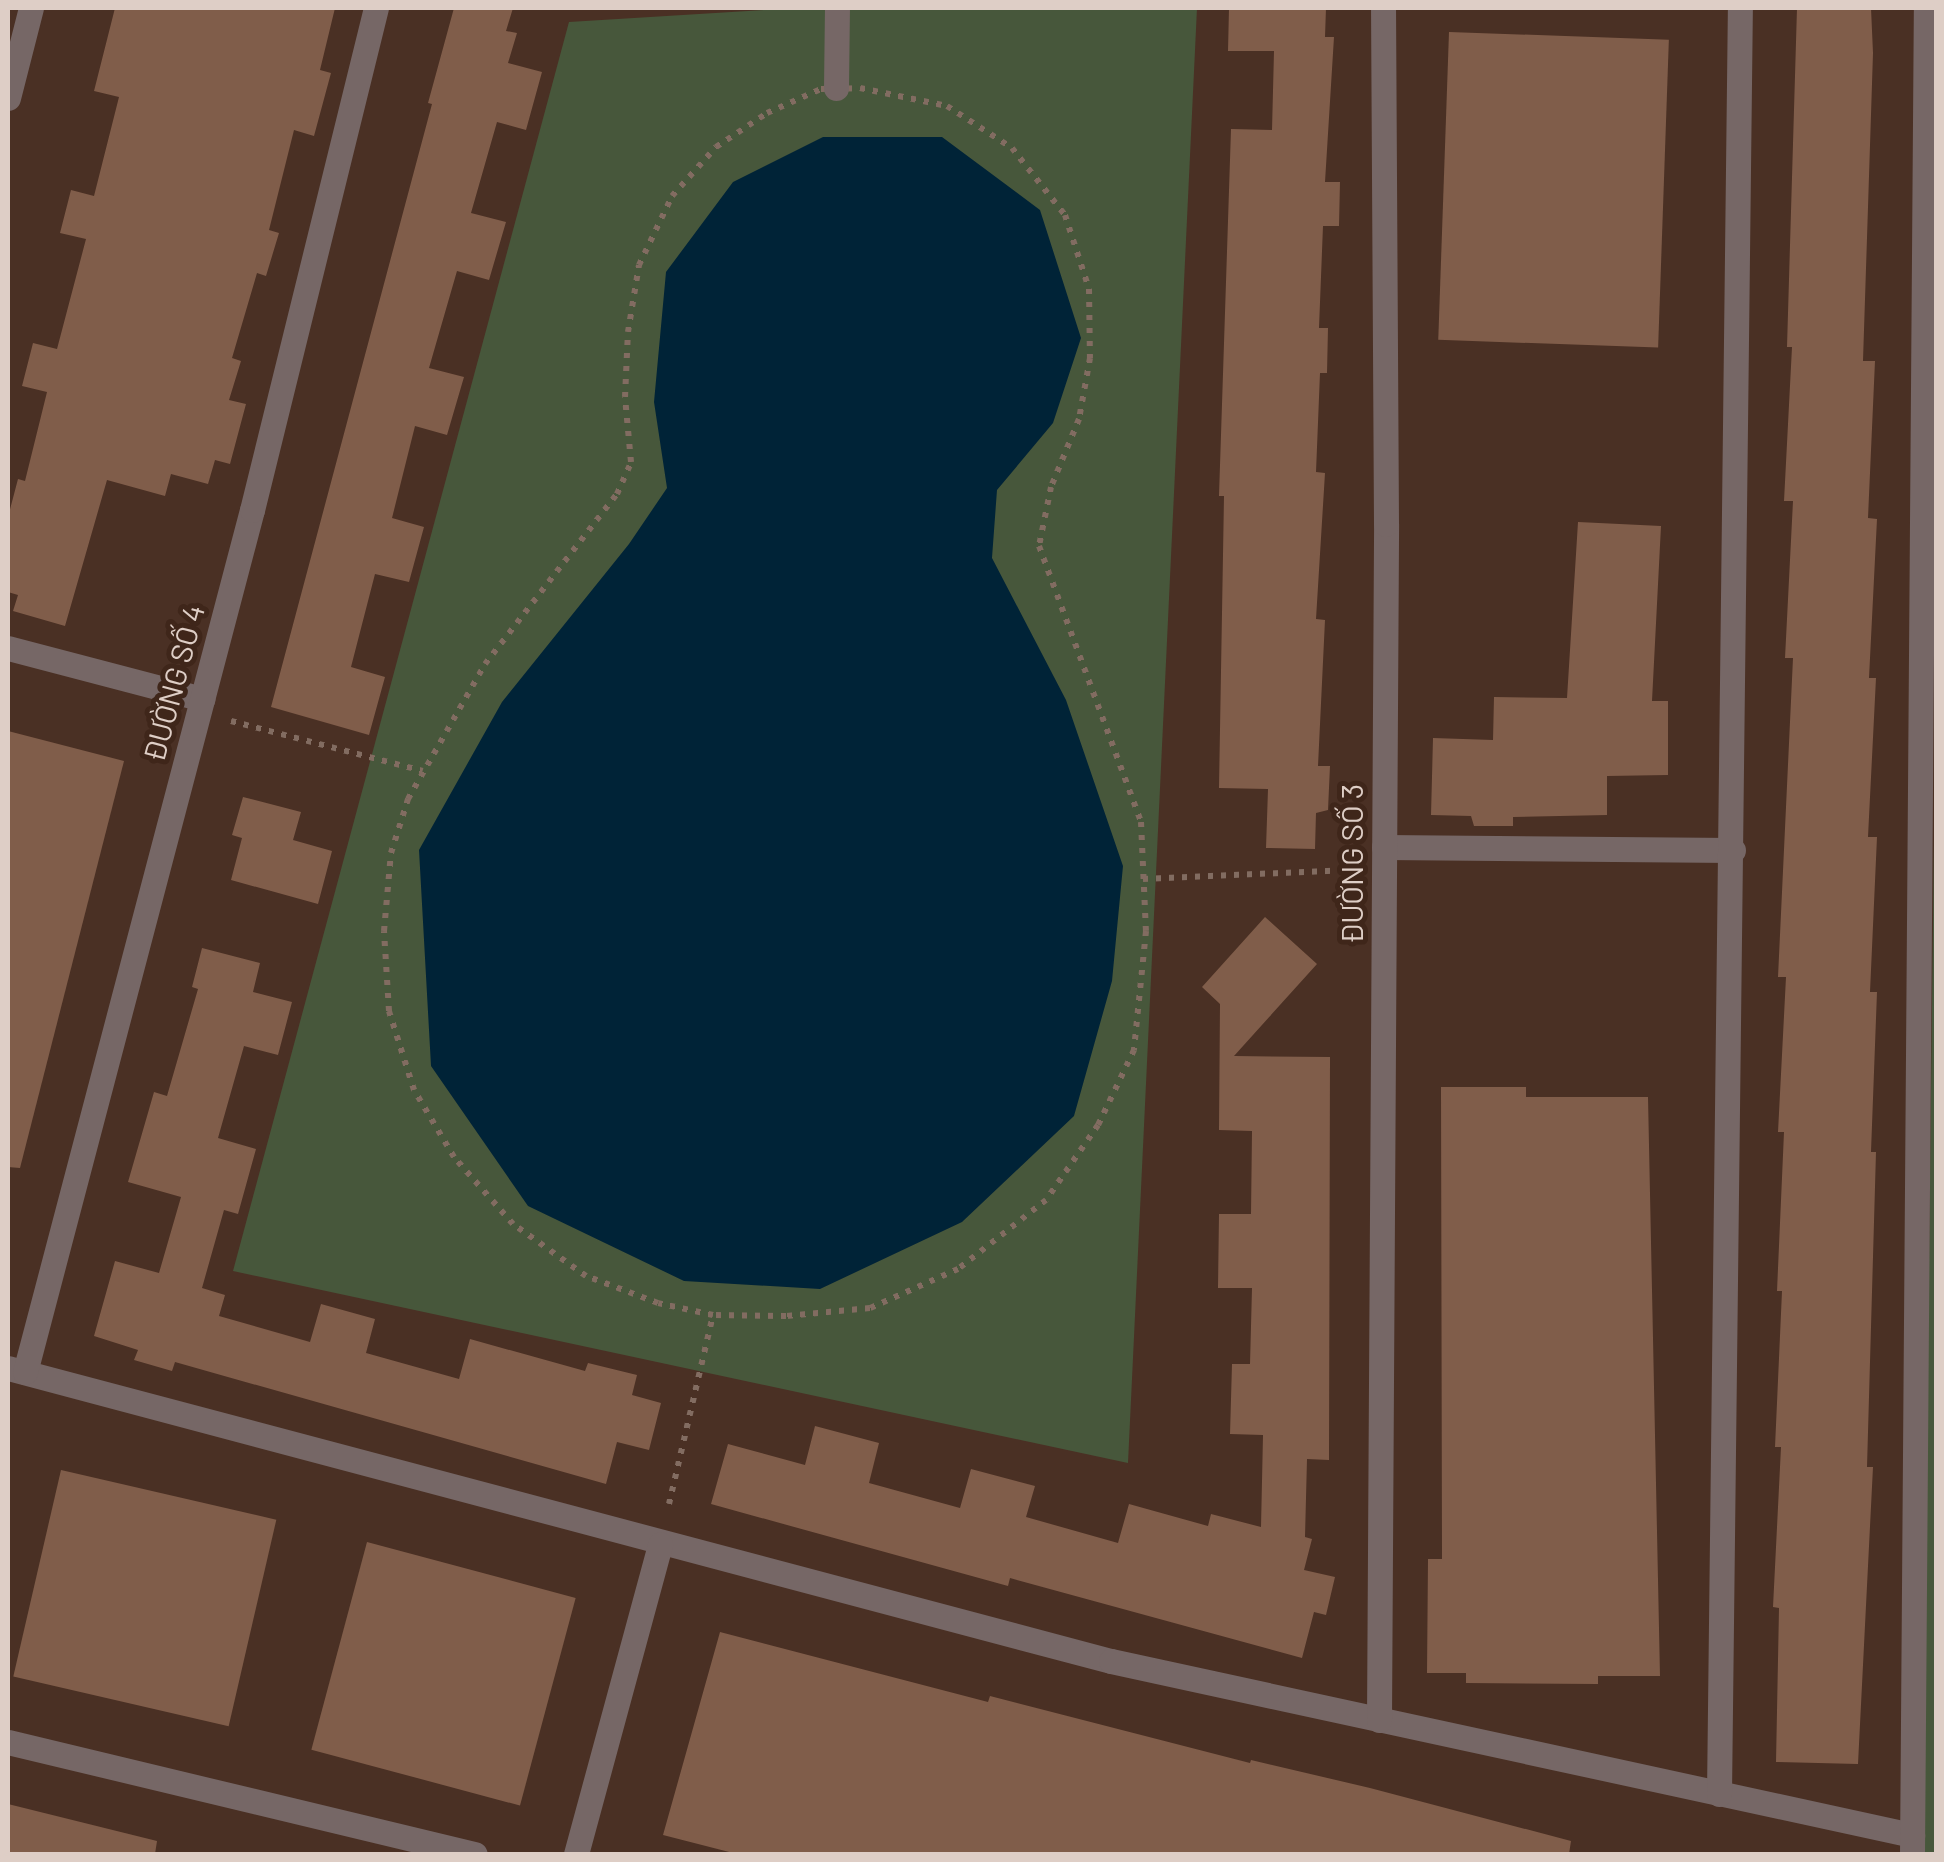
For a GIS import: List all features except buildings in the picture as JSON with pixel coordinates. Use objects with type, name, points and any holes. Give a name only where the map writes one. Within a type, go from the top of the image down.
[{"type":"street","points":[[8,98],[30,8]]},
{"type":"street","name":"ĐƯỜNG SỐ 4","points":[[16,1370],[202,699],[376,8]]},
{"type":"street","points":[[836,88],[837,8]]},
{"type":"street","name":"ĐƯỜNG SỐ 3","points":[[1379,1720],[1383,8]]},
{"type":"street","points":[[1720,1794],[1740,8]]},
{"type":"street","points":[[16,1370],[1110,1661],[1720,1794],[1912,1845],[1930,272],[1926,8]]},
{"type":"street","points":[[8,648],[202,699]]},
{"type":"street","points":[[1384,848],[1733,850]]},
{"type":"street","points":[[576,1854],[660,1544]]},
{"type":"street","points":[[8,1742],[475,1854]]},
{"type":"path","points":[[836,88],[860,88],[947,106],[1012,148],[1065,215],[1090,289],[1090,358],[1079,418],[1051,486],[1039,546],[1141,822],[1146,931],[1134,1050],[1098,1125],[1046,1200],[958,1269],[870,1308],[786,1316],[712,1315],[658,1303],[586,1276],[513,1224],[454,1157],[414,1090],[388,1011],[384,931],[390,853],[408,799],[485,664],[617,494],[631,462],[625,396],[628,332],[639,264],[672,196],[716,147],[767,112],[821,89],[836,88]]},
{"type":"path","points":[[202,699],[228,720],[424,771]]},
{"type":"path","points":[[1143,879],[1348,872],[1384,848]]},
{"type":"path","points":[[660,1544],[712,1315]]},
{"type":"green space","points":[[795,8],[1197,8],[1128,1463],[233,1271],[569,22]]},
{"type":"green space","points":[[1936,670],[1936,1854],[1922,1854]]},
{"type":"water","points":[[823,137],[942,137],[1040,210],[1081,338],[1053,423],[997,490],[992,558],[1066,700],[1123,866],[1112,981],[1074,1116],[962,1222],[820,1289],[684,1281],[528,1206],[431,1066],[419,850],[502,702],[629,544],[667,488],[654,402],[666,272],[733,182]]}]
